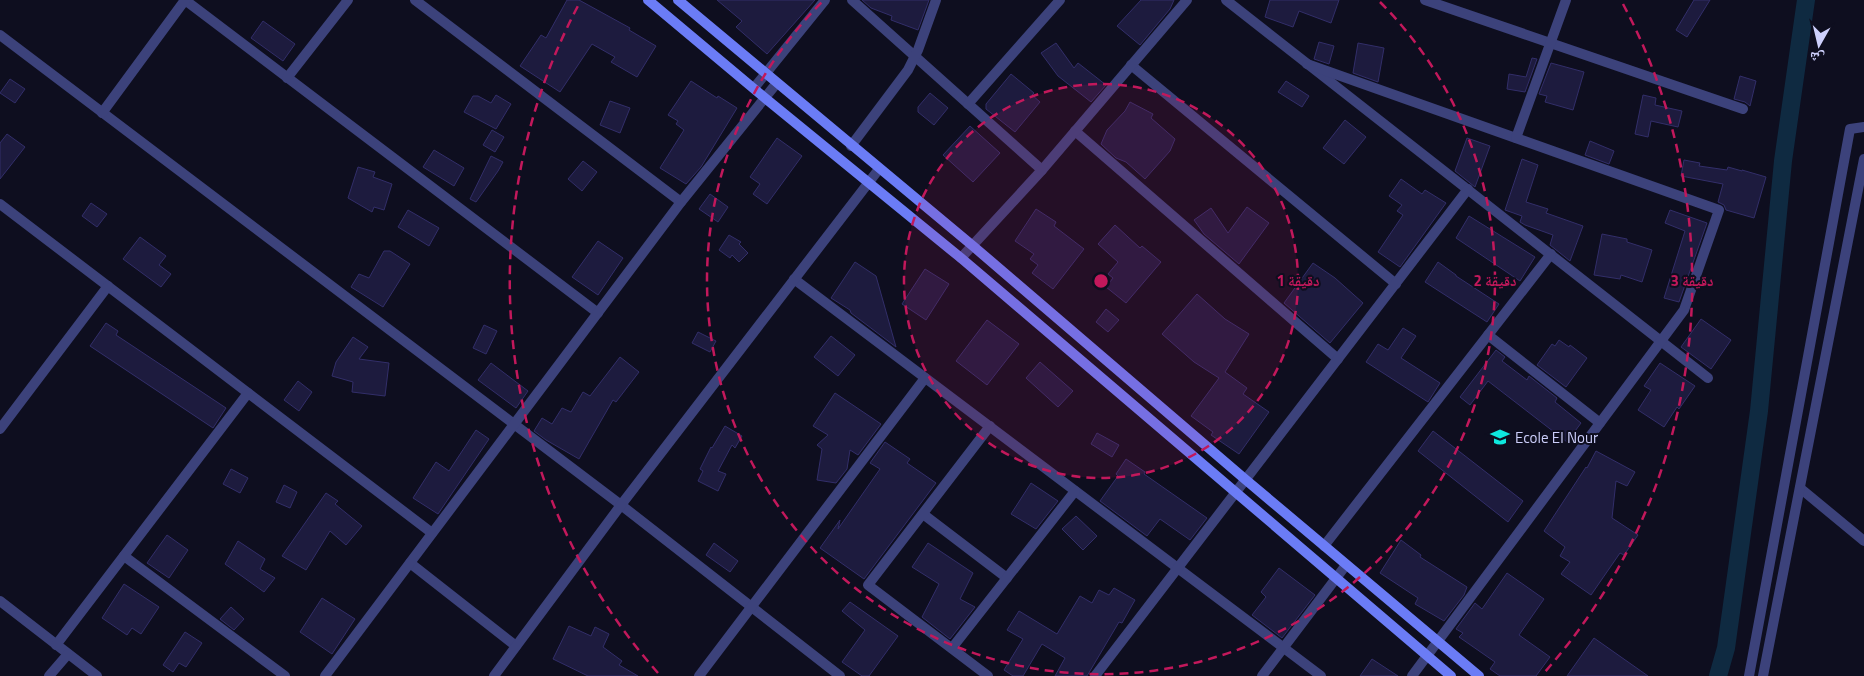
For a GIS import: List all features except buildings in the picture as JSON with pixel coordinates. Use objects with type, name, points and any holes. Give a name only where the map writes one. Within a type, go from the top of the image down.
[{"type":"main road","points":[[648,0],[961,258],[1451,676]]},
{"type":"main road","points":[[678,0],[776,84],[973,246],[1346,565],[1479,676]]},
{"type":"street","points":[[102,113],[185,0],[598,313]]},
{"type":"street","points":[[288,78],[348,0]]},
{"type":"street","points":[[415,0],[681,202]]},
{"type":"street","points":[[754,88],[825,0]]},
{"type":"street","points":[[852,0],[1042,170]]},
{"type":"street","points":[[851,146],[908,70],[936,0]]},
{"type":"street","points":[[968,104],[1060,0]]},
{"type":"street","points":[[961,258],[1042,170],[1187,0]]},
{"type":"street","points":[[1226,0],[1708,378]]},
{"type":"street","points":[[1425,0],[1456,5],[1551,43],[1743,108]]},
{"type":"street","points":[[1516,138],[1566,0]]},
{"type":"street","points":[[0,35],[514,424],[840,676]]},
{"type":"street","points":[[1307,64],[1719,210],[1684,310],[1412,676]]},
{"type":"street","points":[[1131,65],[1396,284]]},
{"type":"street","points":[[325,676],[681,202],[776,84]]},
{"type":"street","points":[[1749,676],[1850,129],[1864,127]]},
{"type":"street","points":[[1075,131],[1338,359]]},
{"type":"street","points":[[1763,676],[1864,160]]},
{"type":"street","points":[[494,676],[621,506],[879,169]]},
{"type":"street","points":[[1095,676],[1468,189]]},
{"type":"street","points":[[1,207],[108,286],[432,533]]},
{"type":"street","points":[[1324,546],[1551,254]]},
{"type":"street","points":[[794,279],[1321,676]]},
{"type":"street","points":[[0,429],[108,286]]},
{"type":"street","points":[[1488,335],[1600,423]]},
{"type":"street","points":[[700,676],[925,378]]},
{"type":"street","points":[[56,644],[248,393]]},
{"type":"street","points":[[988,676],[868,585],[990,426]]},
{"type":"street","points":[[1800,488],[1864,541]]},
{"type":"street","points":[[952,648],[1075,491]]},
{"type":"street","points":[[923,514],[1008,578]]},
{"type":"street","points":[[124,556],[286,676]]},
{"type":"street","points":[[410,563],[516,646]]},
{"type":"street","points":[[1262,676],[1346,565]]},
{"type":"street","points":[[0,601],[97,676]]},
{"type":"street","points":[[49,676],[68,654]]},
{"type":"waterway","points":[[1718,676],[1726,648],[1759,411],[1783,161],[1806,0]]},
{"type":"place","name":"Ecole El Nour","points":[[1500,437]]}]
